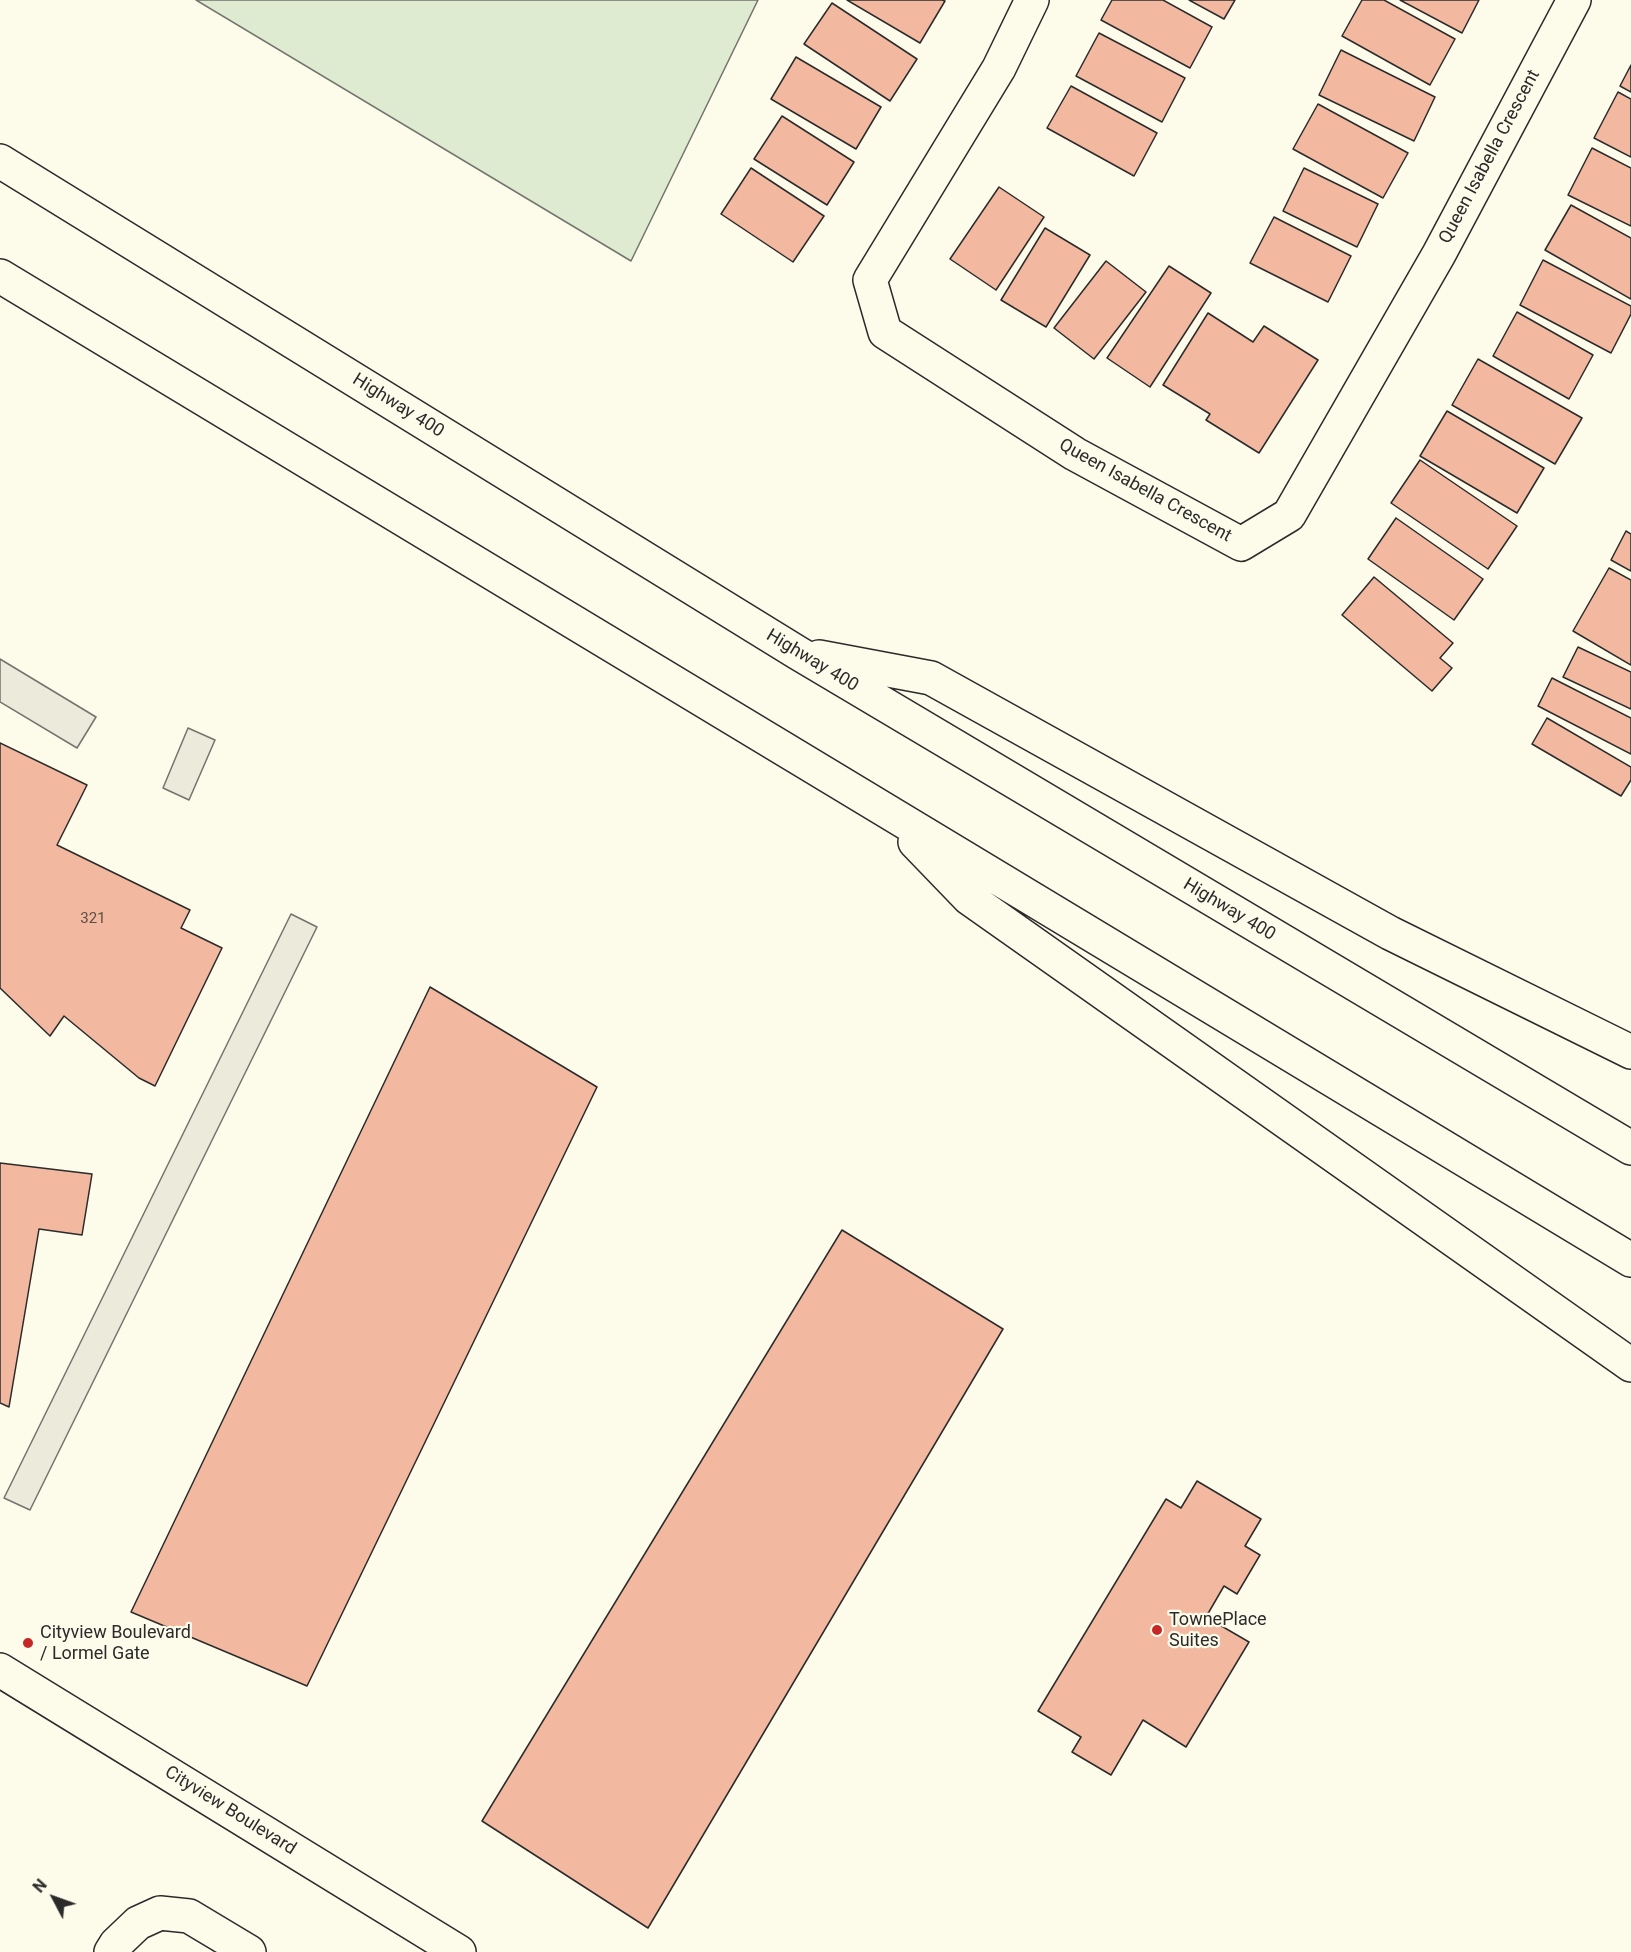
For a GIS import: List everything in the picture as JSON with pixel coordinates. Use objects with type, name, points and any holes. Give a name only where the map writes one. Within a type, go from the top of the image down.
[{"type":"main road","name":"Queen Isabella Crescent","points":[[1032,0],[999,68],[870,280],[885,332],[1076,454],[1241,544],[1289,515],[1439,254],[1574,0]]},
{"type":"main road","name":"Highway 400","points":[[0,161],[798,653],[1631,1148]]},
{"type":"main road","points":[[0,276],[1631,1260]]},
{"type":"main road","points":[[798,653],[931,678],[1389,933],[1631,1052]]},
{"type":"main road","points":[[884,810],[969,898],[1631,1365]]},
{"type":"main road","name":"Cityview Boulevard","points":[[0,1670],[459,1952]]},
{"type":"main road","points":[[111,1952],[138,1923],[160,1913],[189,1916],[249,1952]]},
{"type":"green space","points":[[196,0],[758,0],[631,261]]},
{"type":"shaded area","points":[[0,659],[96,717],[77,748],[0,702]]},
{"type":"shaded area","points":[[188,728],[215,740],[189,800],[163,788]]},
{"type":"shaded area","points":[[291,914],[317,927],[30,1510],[4,1498]]},
{"type":"building","points":[[847,0],[942,0],[945,1],[920,43]]},
{"type":"building","points":[[1112,0],[1163,0],[1212,27],[1190,68],[1101,20]]},
{"type":"building","points":[[1189,0],[1235,0],[1224,19]]},
{"type":"building","points":[[1362,0],[1384,0],[1455,39],[1430,85],[1342,36]]},
{"type":"building","points":[[1400,0],[1479,0],[1462,33]]},
{"type":"building","points":[[832,3],[917,59],[890,101],[804,44]]},
{"type":"building","points":[[1099,33],[1185,78],[1162,122],[1076,76]]},
{"type":"building","points":[[1341,50],[1435,97],[1414,141],[1319,95]]},
{"type":"building","points":[[796,57],[881,107],[856,149],[771,99]]},
{"type":"building","points":[[1631,65],[1631,92],[1620,86]]},
{"type":"building","points":[[1071,86],[1157,133],[1134,176],[1047,128]]},
{"type":"building","points":[[1618,92],[1631,99],[1631,157],[1594,138]]},
{"type":"building","points":[[1318,104],[1408,153],[1383,198],[1293,149]]},
{"type":"building","points":[[782,116],[854,162],[827,205],[754,159]]},
{"type":"building","points":[[1592,148],[1631,168],[1631,226],[1568,195]]},
{"type":"building","points":[[751,168],[824,216],[793,262],[721,214]]},
{"type":"building","points":[[1304,168],[1378,204],[1357,247],[1283,211]]},
{"type":"building","points":[[999,187],[1044,217],[996,290],[950,259]]},
{"type":"building","points":[[1571,205],[1631,238],[1631,299],[1545,250]]},
{"type":"building","points":[[1274,217],[1351,256],[1328,302],[1250,263]]},
{"type":"building","points":[[1045,228],[1090,255],[1046,327],[1001,300]]},
{"type":"building","points":[[1543,260],[1631,306],[1631,314],[1611,353],[1520,305]]},
{"type":"building","points":[[1106,261],[1146,292],[1094,359],[1054,328]]},
{"type":"building","points":[[1169,266],[1211,293],[1150,387],[1107,358]]},
{"type":"building","points":[[1517,312],[1593,355],[1569,399],[1493,356]]},
{"type":"building","points":[[1208,313],[1253,342],[1264,326],[1318,360],[1259,453],[1206,420],[1210,414],[1163,385]]},
{"type":"building","points":[[1478,359],[1582,418],[1555,464],[1452,405]]},
{"type":"building","points":[[1447,411],[1544,468],[1517,513],[1420,456]]},
{"type":"building","points":[[1420,460],[1517,526],[1488,569],[1391,503]]},
{"type":"building","points":[[1396,518],[1483,579],[1454,620],[1368,559]]},
{"type":"building","points":[[1626,531],[1631,534],[1631,571],[1611,560]]},
{"type":"building","points":[[1609,568],[1631,580],[1631,665],[1573,631]]},
{"type":"building","points":[[1374,577],[1453,643],[1440,658],[1452,668],[1432,691],[1342,615]]},
{"type":"building","points":[[1578,647],[1631,672],[1631,709],[1563,677]]},
{"type":"building","points":[[1552,678],[1631,718],[1631,754],[1538,706]]},
{"type":"building","points":[[1547,718],[1631,767],[1631,780],[1621,796],[1532,744]]},
{"type":"building","points":[[0,743],[87,785],[57,845],[190,910],[181,928],[222,948],[155,1086],[139,1078],[64,1016],[50,1036],[0,988]]},
{"type":"building","points":[[430,987],[597,1087],[307,1686],[131,1612]]},
{"type":"building","points":[[0,1163],[92,1174],[82,1235],[39,1229],[9,1407],[0,1403]]},
{"type":"building","points":[[842,1230],[1003,1329],[648,1928],[482,1821]]},
{"type":"building","name":"TownePlace Suites","points":[[1197,1481],[1261,1519],[1245,1546],[1260,1555],[1237,1594],[1224,1586],[1206,1617],[1249,1642],[1186,1747],[1143,1720],[1111,1775],[1072,1752],[1081,1737],[1038,1711],[1166,1499],[1181,1508]]},
{"type":"place","name":"TownePlace Suites","points":[[1157,1630]]},
{"type":"place","name":"Cityview Boulevard / Lormel Gate","points":[[28,1643]]}]
